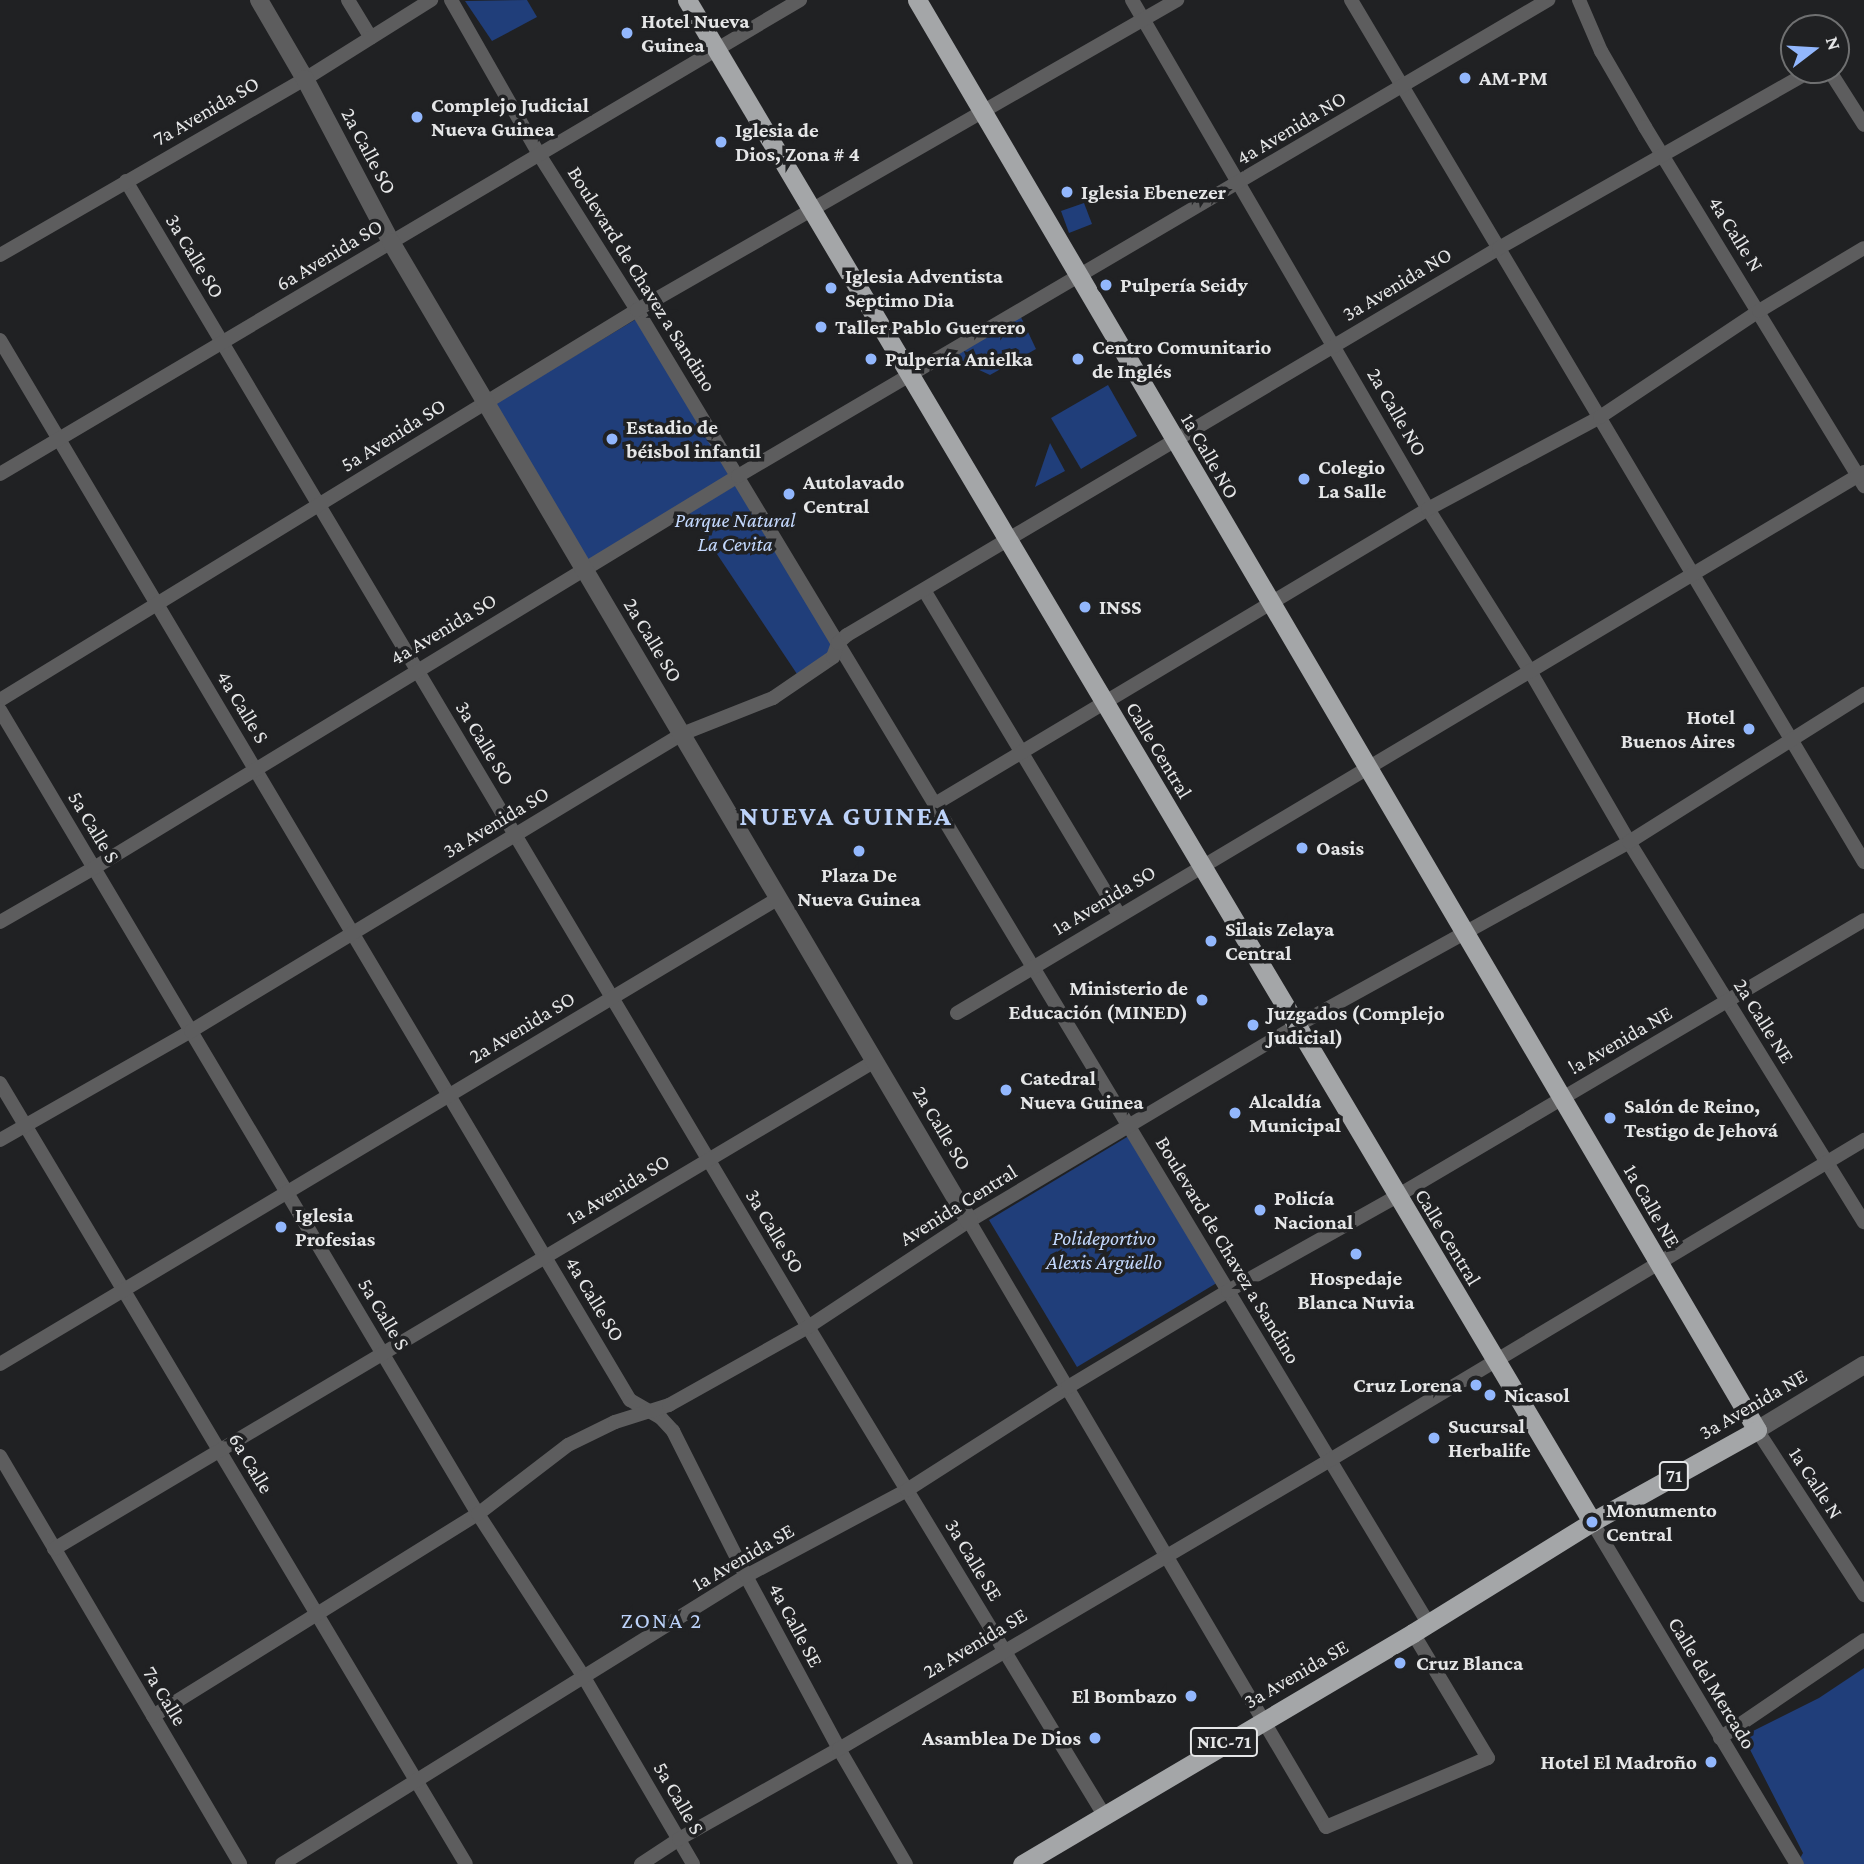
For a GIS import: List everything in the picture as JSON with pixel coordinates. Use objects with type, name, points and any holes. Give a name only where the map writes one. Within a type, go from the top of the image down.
[{"type":"highway","name":"Calle Central","points":[[687,0],[1592,1522]]},
{"type":"highway","name":"1a Calle NO","points":[[916,0],[1465,934]]},
{"type":"highway","name":"1a Calle NE","points":[[1465,934],[1756,1430]]},
{"type":"highway","name":"3a Avenida NE","points":[[1592,1522],[1756,1430]]},
{"type":"highway","name":"3a Avenida SE","points":[[1022,1864],[1421,1628],[1592,1522]]},
{"type":"street","name":"2a Calle SO","points":[[259,0],[305,79],[391,242],[970,1221]]},
{"type":"street","points":[[348,0],[371,38]]},
{"type":"street","name":"7a Avenida SO","points":[[0,255],[305,79],[431,0]]},
{"type":"street","name":"Boulevard de Chavez a Sandino","points":[[451,0],[540,156],[738,476],[1330,1460],[1488,1758],[1326,1827],[1264,1719]]},
{"type":"street","name":"6a Avenida SO","points":[[0,474],[800,0]]},
{"type":"street","name":"2a Calle NO","points":[[1132,0],[1429,509],[1530,671],[1629,842]]},
{"type":"street","name":"5a Avenida SO","points":[[0,700],[637,310],[983,114],[1177,0]]},
{"type":"street","points":[[1351,0],[1864,863]]},
{"type":"street","name":"4a Avenida NO","points":[[910,377],[1548,0]]},
{"type":"street","name":"4a Calle N","points":[[1578,0],[1601,51],[1662,155],[1862,478]]},
{"type":"street","name":"3a Avenida NO","points":[[1008,541],[1499,248],[1787,84]]},
{"type":"street","points":[[1838,84],[1864,125]]},
{"type":"street","name":"3a Calle SO","points":[[126,181],[808,1327]]},
{"type":"street","points":[[935,804],[1429,509],[1600,417],[1759,311],[1864,248]]},
{"type":"street","name":"4a Calle S","points":[[0,340],[449,1095]]},
{"type":"street","name":"4a Avenida SO","points":[[0,922],[94,868],[584,568],[910,377]]},
{"type":"street","name":"1a Avenida SO","points":[[957,1013],[1694,574],[1862,478]]},
{"type":"street","name":"3a Avenida SO","points":[[0,1140],[191,1031],[682,734],[773,698],[833,657],[838,643],[846,635],[1008,541]]},
{"type":"street","points":[[924,590],[1119,915]]},
{"type":"street","points":[[1793,740],[1864,694]]},
{"type":"street","name":"5a Calle S","points":[[0,710],[478,1514],[585,1679],[693,1864]]},
{"type":"street","name":"Avenida Central","points":[[153,1716],[478,1514],[568,1446],[647,1411],[669,1405],[808,1327],[970,1221],[1296,1026],[1629,842],[1793,740]]},
{"type":"street","name":"2a Calle NE","points":[[1629,842],[1864,1222]]},
{"type":"street","name":"2a Avenida SO","points":[[0,1364],[779,898]]},
{"type":"street","name":"!a Avenida NE","points":[[1228,1291],[1398,1196],[1864,920]]},
{"type":"street","name":"1a Avenida SO","points":[[54,1549],[875,1061]]},
{"type":"street","name":"6a Calle","points":[[0,1083],[466,1864]]},
{"type":"street","name":"4a Calle SO","points":[[449,1095],[630,1400],[647,1411]]},
{"type":"street","name":"2a Avenida SE","points":[[641,1864],[679,1839],[839,1749],[1003,1650],[1330,1460],[1864,1140]]},
{"type":"street","points":[[970,1221],[1264,1719]]},
{"type":"street","name":"1a Avenida SE","points":[[282,1864],[585,1679],[746,1576],[907,1490],[1068,1387],[1228,1291]]},
{"type":"street","name":"3a Calle SE","points":[[808,1327],[1104,1815]]},
{"type":"street","name":"3a Avenida NE","points":[[1756,1430],[1864,1365]]},
{"type":"street","name":"4a Calle SE","points":[[647,1411],[661,1418],[673,1431],[746,1576],[839,1749],[906,1864]]},
{"type":"street","name":"1a Calle N","points":[[1756,1430],[1864,1595]]},
{"type":"street","name":"7a Calle","points":[[0,1456],[240,1864]]},
{"type":"street","name":"Calle del Mercado","points":[[1592,1522],[1797,1864]]},
{"type":"street","points":[[1720,1738],[1864,1640]]},
{"type":"green space","points":[[527,0],[537,17],[492,41],[465,1]]},
{"type":"green space","points":[[1084,203],[1092,224],[1069,233],[1061,211]]},
{"type":"green space","points":[[1019,313],[1036,349],[990,375],[947,355]]},
{"type":"green space","name":"Estadio de béisbol infantil","points":[[638,318],[731,474],[587,561],[494,404]]},
{"type":"green space","points":[[1108,385],[1137,436],[1081,469],[1051,418]]},
{"type":"green space","points":[[1050,443],[1065,471],[1035,487]]},
{"type":"green space","name":"Parque Natural La Cevita","points":[[738,484],[831,639],[831,652],[801,680],[689,512]]},
{"type":"green space","name":"Polideportivo Alexis Argüello","points":[[1132,1134],[1220,1281],[1077,1367],[989,1220]]},
{"type":"green space","points":[[1864,1668],[1864,1864],[1797,1864],[1803,1853],[1743,1736],[1819,1698]]},
{"type":"place","name":"Hotel Nueva Guinea","points":[[627,33]]},
{"type":"place","name":"AM-PM","points":[[1465,78]]},
{"type":"place","name":"Complejo Judicial Nueva Guinea","points":[[417,117]]},
{"type":"place","name":"Iglesia de Dios, Zona # 4","points":[[721,142]]},
{"type":"place","name":"Iglesia Ebenezer","points":[[1067,192]]},
{"type":"place","name":"Pulpería Seidy","points":[[1106,285]]},
{"type":"place","name":"Iglesia Adventista Septimo Dia","points":[[831,288]]},
{"type":"place","name":"Taller Pablo Guerrero","points":[[821,327]]},
{"type":"place","name":"Pulpería Anielka","points":[[871,359]]},
{"type":"place","name":"Centro Comunitario de Inglés","points":[[1078,359]]},
{"type":"place","name":"Estadio de béisbol infantil","points":[[612,439]]},
{"type":"place","name":"Colegio La Salle","points":[[1304,479]]},
{"type":"place","name":"Autolavado Central","points":[[789,494]]},
{"type":"place","name":"INSS","points":[[1085,607]]},
{"type":"place","name":"Hotel Buenos Aires","points":[[1749,729]]},
{"type":"place","name":"Oasis","points":[[1302,848]]},
{"type":"place","name":"Plaza De Nueva Guinea","points":[[859,851]]},
{"type":"place","name":"Silais Zelaya Central","points":[[1211,941]]},
{"type":"place","name":"Ministerio de Educación (MINED)","points":[[1202,1000]]},
{"type":"place","name":"Juzgados (Complejo Judicial)","points":[[1253,1025]]},
{"type":"place","name":"Catedral Nueva Guinea","points":[[1006,1090]]},
{"type":"place","name":"Alcaldía Municipal","points":[[1235,1113]]},
{"type":"place","name":"Salón de Reino, Testigo de Jehová","points":[[1610,1118]]},
{"type":"place","name":"Policía Nacional","points":[[1260,1210]]},
{"type":"place","name":"Iglesia Profesias","points":[[281,1227]]},
{"type":"place","name":"Hospedaje Blanca Nuvia","points":[[1356,1254]]},
{"type":"place","name":"Cruz Lorena","points":[[1476,1385]]},
{"type":"place","name":"Nicasol","points":[[1490,1395]]},
{"type":"place","name":"Sucursal Herbalife","points":[[1434,1438]]},
{"type":"place","name":"Monumento Central","points":[[1592,1522]]},
{"type":"place","name":"Cruz Blanca","points":[[1400,1663]]},
{"type":"place","name":"El Bombazo","points":[[1191,1696]]},
{"type":"place","name":"Asamblea De Dios","points":[[1095,1738]]},
{"type":"place","name":"Hotel El Madroño","points":[[1711,1762]]},
{"type":"district","name":"NUEVA GUINEA","points":[[846,816]]},
{"type":"district","name":"ZONA 2","points":[[662,1620]]}]
